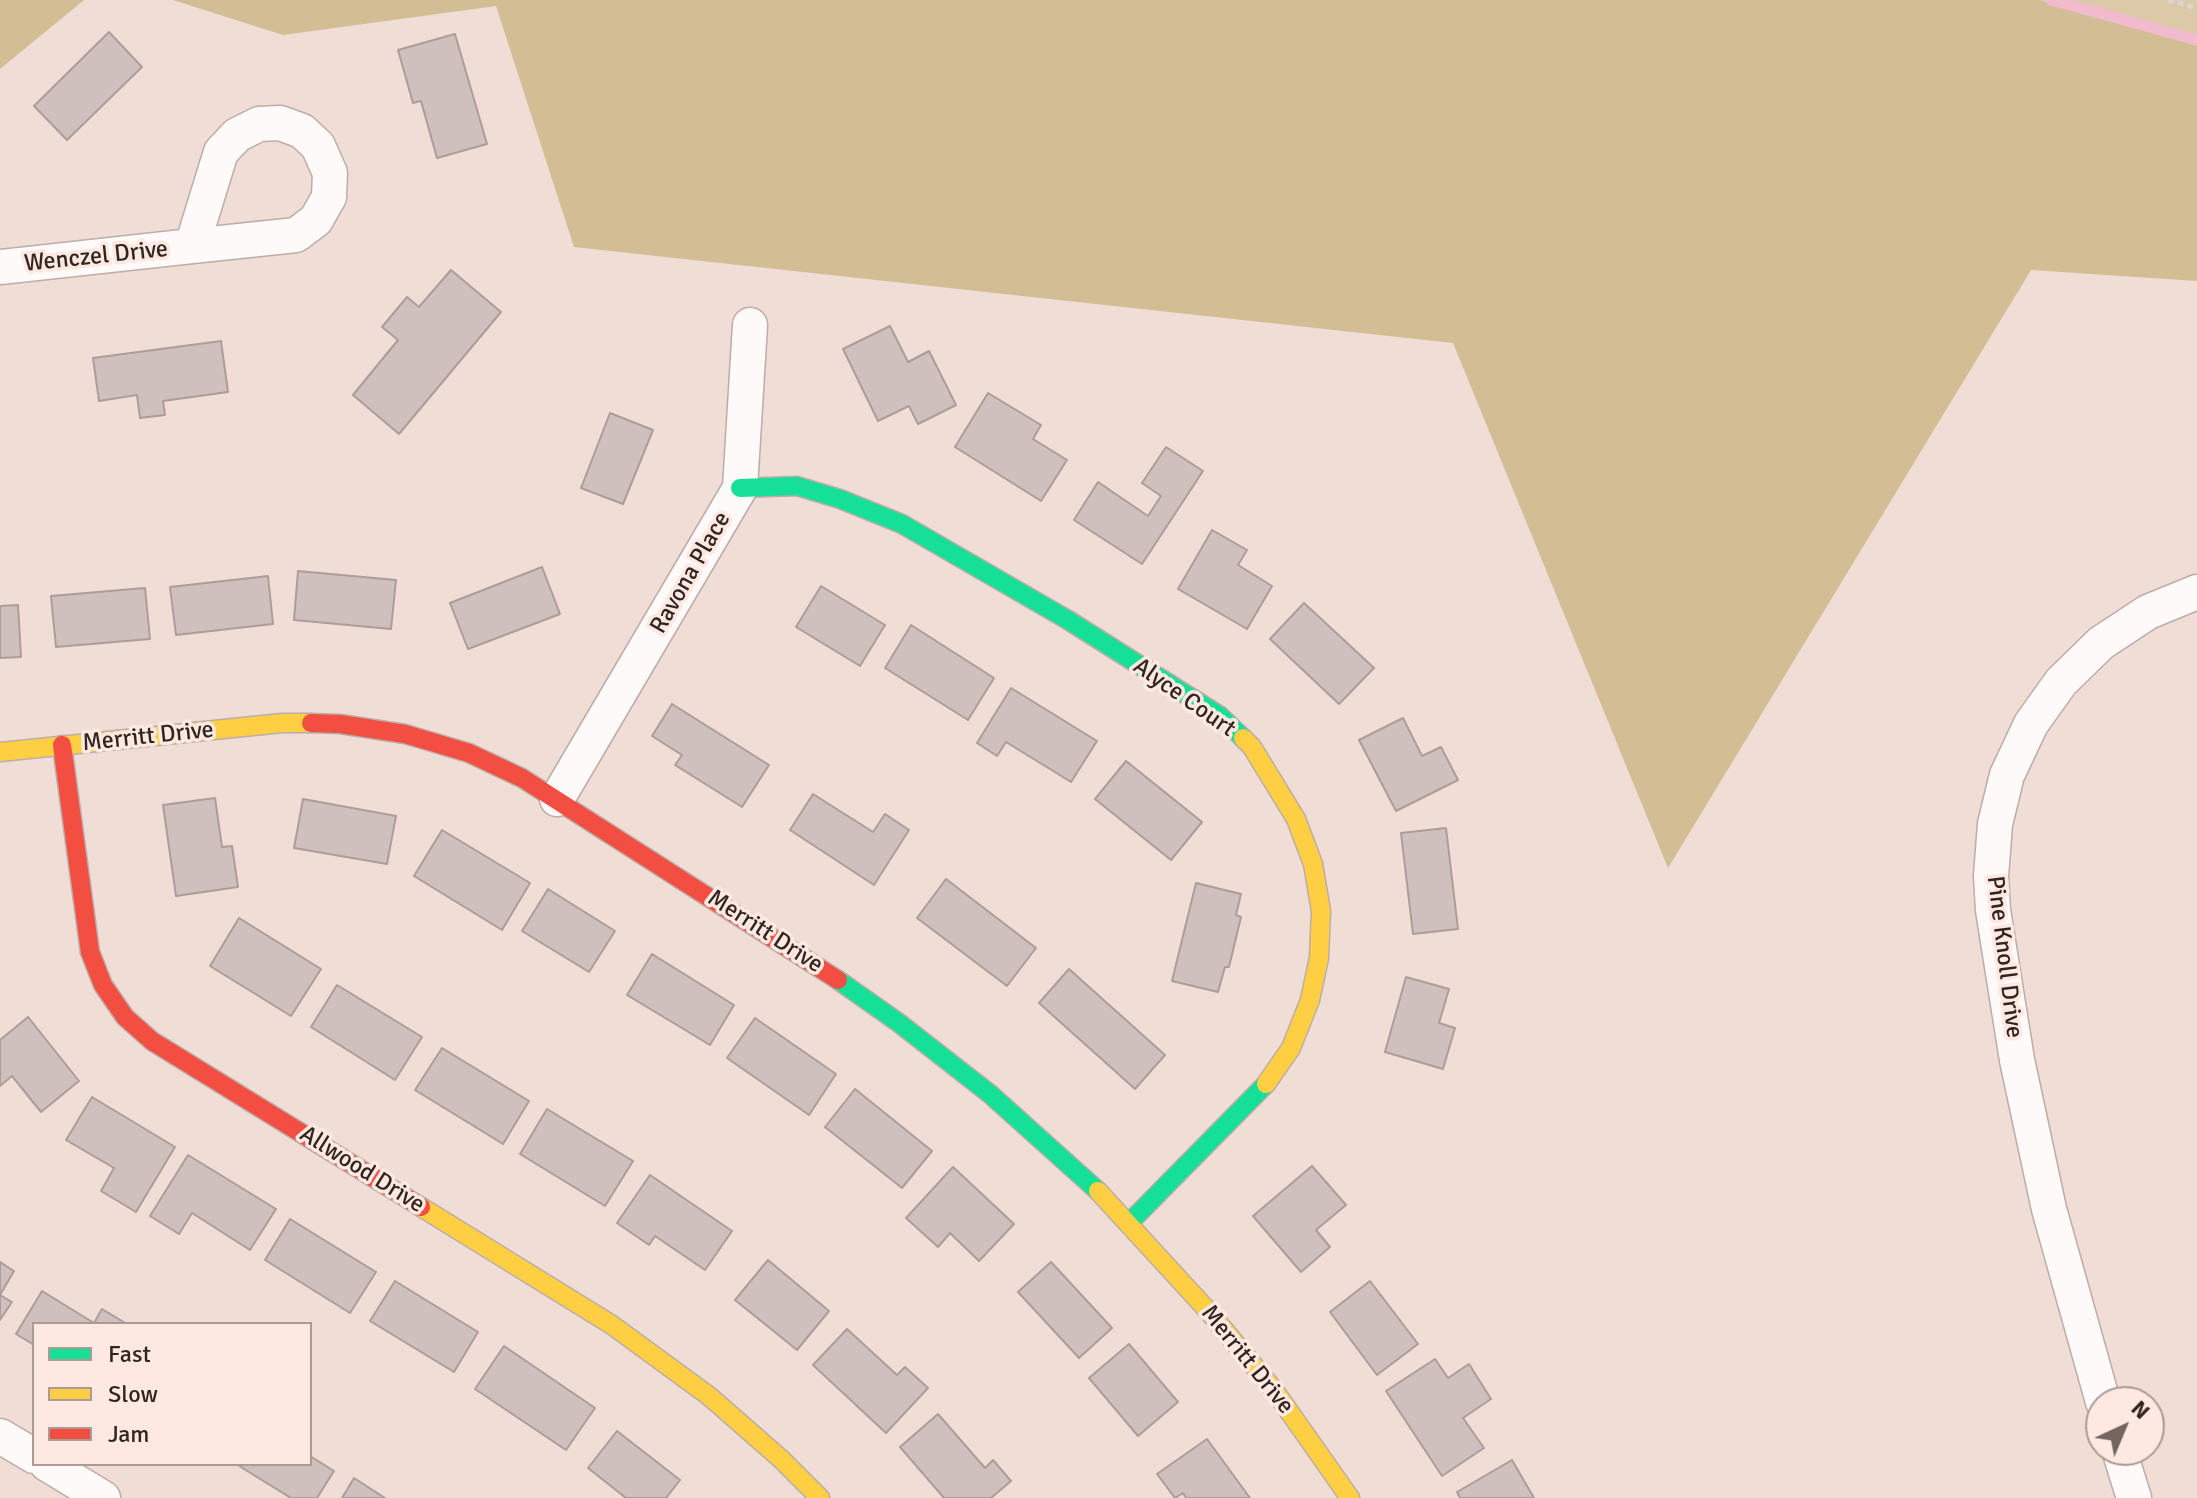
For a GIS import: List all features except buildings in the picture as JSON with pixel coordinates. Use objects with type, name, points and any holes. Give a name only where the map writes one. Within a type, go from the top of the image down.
[{"type":"street","name":"Wenczel Drive","points":[[0,267],[192,246]]},
{"type":"street","name":"Ravona Place","points":[[557,799],[740,488],[750,325]]},
{"type":"street","name":"Alyce Court","points":[[740,488],[797,486],[840,499],[902,524],[1068,620],[1220,716],[1252,747],[1296,819],[1313,864],[1321,911],[1319,958],[1310,1000],[1291,1048],[1264,1087],[1129,1223]]},
{"type":"street","name":"Pine Knoll Drive","points":[[2099,1386],[2049,1209],[2017,1060],[1993,910],[1991,876],[1995,824],[2007,775],[2031,724],[2061,682],[2101,643],[2148,612],[2197,592]]},
{"type":"street","name":"Merritt Drive","points":[[0,752],[282,723],[340,724],[405,734],[469,753],[522,778],[804,956],[899,1023],[990,1094],[1097,1190],[1210,1313],[1274,1390],[1350,1498]]},
{"type":"street","name":"Allwood Drive","points":[[62,745],[90,952],[103,985],[125,1017],[152,1041],[612,1325],[709,1396],[820,1498]]},
{"type":"street","points":[[0,1436],[32,1455]]},
{"type":"street","points":[[50,1466],[103,1498]]},
{"type":"street","points":[[2124,1466],[2134,1498]]},
{"type":"path","points":[[2168,0],[2197,8]]},
{"type":"shaded area","points":[[0,0],[84,0],[0,69]]},
{"type":"shaded area","points":[[173,0],[2039,0],[2197,46],[2197,281],[2031,270],[1668,868],[1453,343],[574,247],[496,6],[283,35]]},
{"type":"shaded area","points":[[2039,0],[2197,0],[2197,46]]},
{"type":"waterway","points":[[2051,0],[2197,40]]},
{"type":"traffic: fast","points":[[740,488],[797,486],[840,499],[902,524],[1068,620],[1220,716],[1243,738]]},
{"type":"traffic: fast","points":[[838,980],[990,1094],[1098,1191]]},
{"type":"traffic: fast","points":[[1129,1223],[1266,1084]]},
{"type":"traffic: slow","points":[[0,752],[282,723],[311,723]]},
{"type":"traffic: slow","points":[[1243,738],[1252,747],[1296,819],[1313,864],[1321,911],[1319,958],[1310,1000],[1291,1048],[1266,1084]]},
{"type":"traffic: slow","points":[[1098,1191],[1210,1313],[1274,1390],[1350,1498]]},
{"type":"traffic: slow","points":[[421,1207],[612,1325],[709,1396],[820,1498]]},
{"type":"traffic: jam","points":[[311,723],[405,734],[469,753],[522,778],[838,980]]},
{"type":"traffic: jam","points":[[62,745],[90,952],[103,985],[125,1017],[152,1041],[421,1207]]}]
